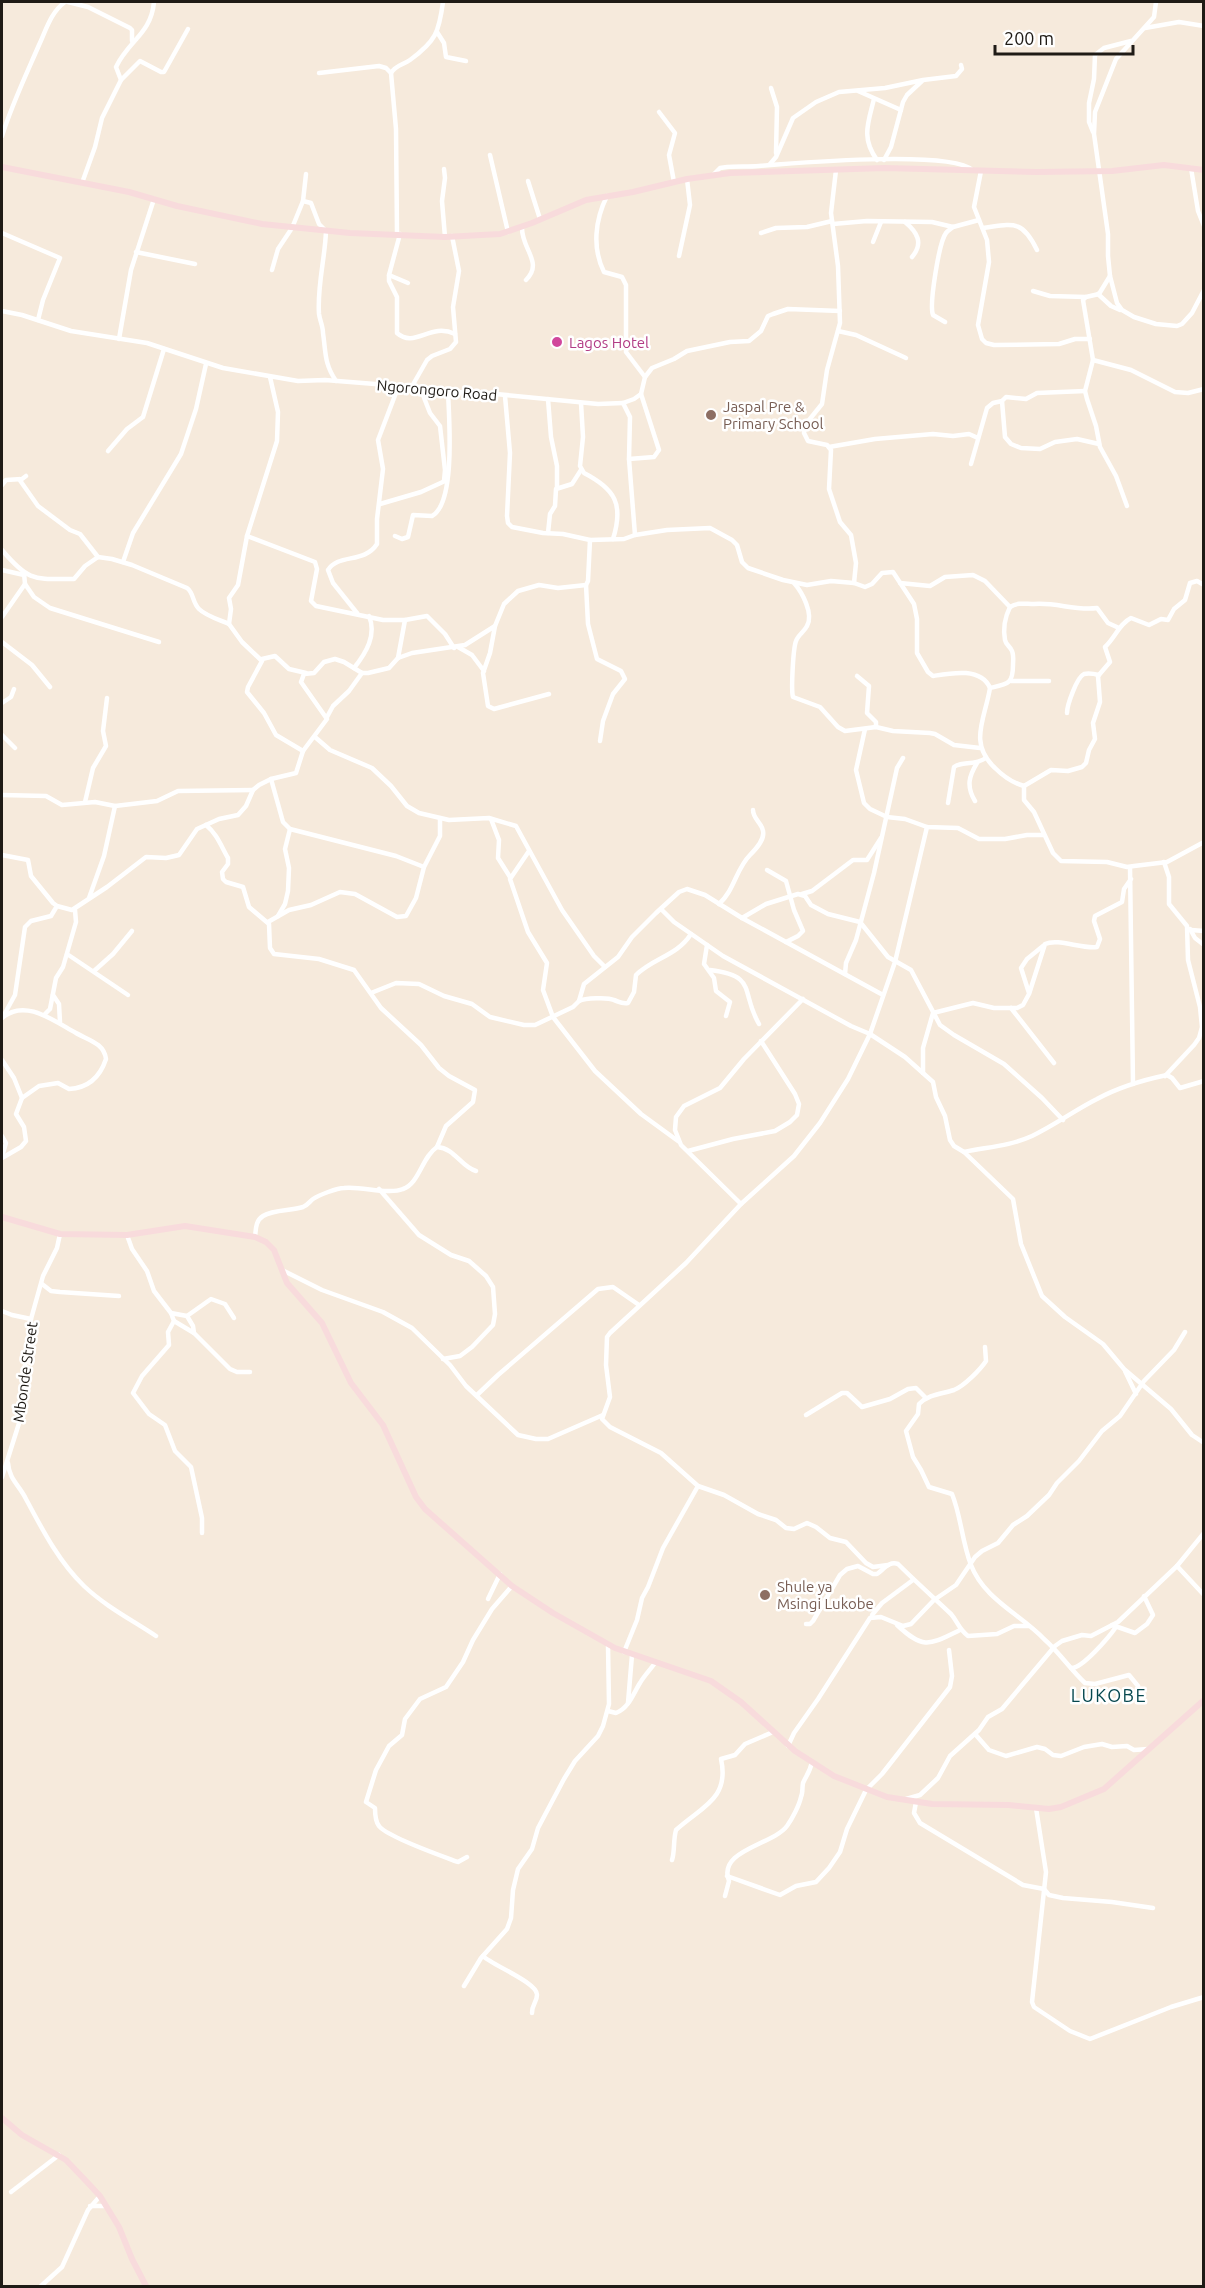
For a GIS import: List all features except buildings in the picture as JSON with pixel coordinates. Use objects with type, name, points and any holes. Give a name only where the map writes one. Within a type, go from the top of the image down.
[{"type":"street","points":[[2,135],[31,58],[58,7],[67,2],[88,8],[130,28],[132,41]]},
{"type":"street","points":[[121,80],[116,68],[132,41],[148,25],[154,2]]},
{"type":"street","points":[[391,73],[396,66],[409,60],[426,46],[437,32],[443,2]]},
{"type":"street","points":[[1122,310],[1117,303],[1110,276],[1108,234],[1094,134],[1096,106],[1105,92],[1116,59],[1154,16],[1156,2]]},
{"type":"street","points":[[1145,28],[1179,22],[1203,26]]},
{"type":"street","points":[[82,183],[95,147],[102,118],[121,80],[140,61],[164,72],[188,29]]},
{"type":"street","points":[[437,32],[444,43],[446,57],[466,61]]},
{"type":"street","points":[[1094,134],[1089,122],[1089,103],[1094,79],[1095,55],[1104,48],[1118,46],[1136,38]]},
{"type":"street","points":[[319,73],[379,66],[391,73],[396,129],[399,234],[389,282],[397,297],[397,333],[406,339],[416,338],[436,330],[455,334]]},
{"type":"street","points":[[769,165],[776,157],[790,124],[798,113],[829,96],[855,90],[885,88],[956,76],[962,69],[961,66]]},
{"type":"street","points":[[884,160],[891,147],[907,95],[923,80]]},
{"type":"street","points":[[771,88],[777,107],[777,165]]},
{"type":"street","points":[[855,90],[901,110]]},
{"type":"street","points":[[874,99],[866,139],[869,150],[877,160]]},
{"type":"street","points":[[659,112],[675,133],[669,155],[674,182]]},
{"type":"street","points":[[490,155],[508,232]]},
{"type":"street","points":[[714,174],[720,168],[726,167],[777,165],[831,159],[849,161],[927,160],[968,166],[973,171]]},
{"type":"street","points":[[2,166],[262,224],[326,231],[448,236],[483,236],[508,232],[572,205],[714,174],[917,168],[973,171],[1098,171],[1164,165],[1203,170]]},
{"type":"street","points":[[1191,168],[1198,211],[1203,226]]},
{"type":"street","points":[[411,388],[427,360],[450,349],[456,342],[454,297],[459,271],[448,236],[442,201],[444,169]]},
{"type":"street","points":[[836,170],[831,204],[840,311],[838,331],[827,370],[822,404],[805,426],[804,433],[808,441],[829,447],[875,439],[933,434],[954,436],[969,434],[978,438]]},
{"type":"street","points":[[981,171],[974,203],[989,246],[989,262],[978,325],[982,339],[994,345],[1059,344],[1075,339],[1090,339]]},
{"type":"street","points":[[272,270],[278,249],[292,228],[303,201],[306,174]]},
{"type":"street","points":[[679,256],[690,205],[687,179]]},
{"type":"street","points":[[528,181],[540,219]]},
{"type":"street","points":[[607,196],[598,216],[596,250],[604,272],[624,280],[626,352],[645,377]]},
{"type":"street","points":[[119,339],[128,283],[154,199]]},
{"type":"street","points":[[303,201],[311,203],[319,224],[326,231],[326,249],[320,280],[319,316],[323,331],[325,361],[336,381]]},
{"type":"street","points":[[945,322],[933,315],[931,297],[937,277],[937,260],[944,236],[953,227],[979,220]]},
{"type":"street","points":[[760,233],[776,228],[807,227],[832,222],[941,223],[953,227]]},
{"type":"street","points":[[873,242],[881,222]]},
{"type":"street","points":[[905,222],[915,231],[919,240],[912,257]]},
{"type":"street","points":[[983,228],[1004,224],[1019,226],[1027,232],[1036,250]]},
{"type":"street","points":[[522,227],[522,240],[533,262],[532,274],[526,280]]},
{"type":"street","points":[[2,233],[60,258],[43,300],[38,320]]},
{"type":"street","points":[[1203,247],[1203,262]]},
{"type":"street","points":[[136,252],[195,264]]},
{"type":"street","points":[[389,275],[408,283]]},
{"type":"street","points":[[1033,291],[1050,296],[1086,297],[1098,294],[1110,276]]},
{"type":"street","points":[[1098,294],[1112,306],[1146,321],[1177,326],[1188,318],[1203,290]]},
{"type":"street","points":[[1086,297],[1082,305],[1093,360],[1085,391],[1099,444],[1116,476],[1127,506]]},
{"type":"street","points":[[629,459],[654,457],[659,450],[641,394],[645,377],[655,366],[669,362],[689,350],[749,341],[760,331],[768,316],[788,309],[840,311]]},
{"type":"street","name":"Ngorongoro Road","points":[[2,311],[71,331],[164,349],[206,364],[298,381],[399,385],[421,390],[581,403],[623,403],[641,394]]},
{"type":"street","points":[[838,331],[855,334],[906,358]]},
{"type":"street","points":[[108,451],[127,429],[142,417],[153,389],[164,349]]},
{"type":"street","points":[[1093,360],[1131,370],[1175,392],[1188,393],[1203,389]]},
{"type":"street","points":[[123,562],[133,533],[181,454],[206,364]]},
{"type":"street","points":[[229,624],[231,609],[229,598],[238,585],[247,536],[276,441],[278,412],[270,376]]},
{"type":"street","points":[[329,568],[336,563],[364,556],[373,550],[378,540],[376,519],[380,504],[383,469],[378,440],[399,385]]},
{"type":"street","points":[[421,390],[430,413],[440,426],[446,480]]},
{"type":"street","points":[[970,464],[987,408],[993,403],[1012,396],[1026,399],[1037,393],[1085,391]]},
{"type":"street","points":[[395,536],[402,539],[408,537],[413,515],[429,517],[438,512],[450,454],[448,392]]},
{"type":"street","points":[[505,396],[510,453],[508,523],[512,527],[590,540],[624,539],[667,530],[714,529],[735,543],[742,562],[748,568],[794,582],[807,585],[831,581],[854,583],[865,587],[882,573],[889,571],[896,574],[914,604],[917,619],[916,649],[930,675],[974,674],[985,679],[990,688],[981,727],[980,748],[998,771],[1016,784],[1024,786],[1051,770],[1068,771],[1086,764],[1089,750],[1095,739],[1093,723],[1101,702],[1098,687],[1099,675],[1110,662],[1105,647],[1114,638],[1119,628],[1131,618],[1149,625],[1161,619],[1168,620],[1174,609],[1185,600],[1187,586],[1197,581],[1203,585]]},
{"type":"street","points":[[548,399],[551,437],[557,466],[557,488],[548,533]]},
{"type":"street","points":[[1002,401],[1005,437],[1011,444],[1021,448],[1040,449],[1055,442],[1077,439],[1099,444]]},
{"type":"street","points":[[557,488],[572,484],[581,469],[584,422],[581,403]]},
{"type":"street","points":[[623,403],[630,417],[629,459],[635,535]]},
{"type":"street","points":[[829,447],[829,489],[840,522],[851,535],[856,562],[854,583]]},
{"type":"street","points":[[581,469],[599,481],[615,497],[618,521],[613,539]]},
{"type":"street","points":[[2,485],[6,480],[26,476]]},
{"type":"street","points":[[19,479],[38,506],[70,530],[80,534],[99,557],[123,562],[189,589],[194,602],[201,610],[229,624],[242,642],[262,659],[275,657],[289,669],[306,673],[315,672],[324,662],[331,660],[339,660],[362,673],[389,668],[398,658],[412,653],[456,648],[477,639],[495,626]]},
{"type":"street","points":[[380,504],[421,492],[446,480]]},
{"type":"street","points":[[247,536],[329,568]]},
{"type":"street","points":[[590,540],[586,585],[588,624],[597,659],[621,671],[626,679],[613,694],[603,721],[600,741]]},
{"type":"street","points":[[2,550],[24,574],[25,584],[34,597],[50,608],[159,642]]},
{"type":"street","points":[[2,570],[43,580],[74,579],[85,566],[99,557]]},
{"type":"street","points":[[315,562],[317,569],[312,593],[313,603],[318,607],[383,620],[405,620],[427,616],[456,648],[472,655],[484,671]]},
{"type":"street","points":[[329,568],[333,583],[357,613]]},
{"type":"street","points":[[900,583],[930,586],[945,577],[973,575],[985,581],[1011,607]]},
{"type":"street","points":[[794,582],[807,609],[809,621],[796,640],[792,695],[795,698],[820,707],[841,729],[876,727],[893,731],[935,734],[954,745],[980,748]]},
{"type":"street","points":[[2,617],[25,584]]},
{"type":"street","points":[[549,694],[492,710],[488,706],[483,680],[495,626],[504,604],[518,591],[539,585],[558,588],[586,585]]},
{"type":"street","points":[[1011,681],[1014,673],[1013,653],[1005,641],[1005,628],[1011,607],[1018,603],[1045,602],[1085,609],[1097,608],[1108,623],[1119,628]]},
{"type":"street","points":[[354,668],[363,658],[370,641],[372,628],[369,616]]},
{"type":"street","points":[[398,658],[405,620]]},
{"type":"street","points":[[2,642],[32,665],[50,687]]},
{"type":"street","points":[[262,659],[247,692],[264,713],[276,735],[303,751]]},
{"type":"street","points":[[306,673],[301,682],[327,717]]},
{"type":"street","points":[[2,795],[46,796],[62,805],[85,802],[115,806],[157,801],[168,794],[178,792],[253,790],[271,779],[296,773],[303,751],[326,723],[333,706],[349,691],[362,673]]},
{"type":"street","points":[[1067,713],[1069,699],[1082,676],[1099,675]]},
{"type":"street","points":[[857,676],[869,686],[867,713],[876,722],[876,727]]},
{"type":"street","points":[[990,688],[1011,681],[1049,681]]},
{"type":"street","points":[[2,703],[11,697],[14,689]]},
{"type":"street","points":[[85,802],[93,768],[106,746],[103,731],[107,698]]},
{"type":"street","points":[[865,729],[856,764],[857,781],[867,807],[887,817],[905,819],[927,827],[958,828],[979,839],[1043,835]]},
{"type":"street","points":[[2,735],[15,748]]},
{"type":"street","points":[[315,737],[330,750],[372,768],[412,809],[440,818],[455,820],[475,817],[516,826],[562,910],[594,956],[605,967]]},
{"type":"street","points":[[845,974],[846,963],[856,940],[897,768],[903,758]]},
{"type":"street","points":[[948,803],[954,767],[958,764],[977,763],[986,758]]},
{"type":"street","points":[[975,801],[969,783],[971,772],[977,763]]},
{"type":"street","points":[[271,779],[283,822],[290,830],[396,856],[424,867]]},
{"type":"street","points":[[1024,786],[1024,800],[1034,812],[1043,835],[1056,858],[1061,861],[1107,862],[1130,867],[1164,862],[1203,842]]},
{"type":"street","points":[[75,910],[146,857],[166,858],[179,855],[197,830],[219,819],[238,814],[246,806],[253,790]]},
{"type":"street","points":[[88,899],[104,856],[115,806]]},
{"type":"street","points":[[719,904],[725,898],[741,867],[755,850],[763,834],[764,831],[753,814],[753,810]]},
{"type":"street","points":[[268,922],[334,894],[347,892],[355,894],[386,913],[404,917],[414,904],[424,867],[440,836],[440,818]]},
{"type":"street","points":[[491,819],[499,840],[498,858],[510,877],[528,932],[547,963],[543,990],[553,1017],[595,1071],[641,1114],[678,1141],[741,1204]]},
{"type":"street","points":[[206,825],[216,835],[228,858],[228,864],[222,872],[223,879],[243,887],[249,907],[268,922],[270,948],[274,954],[301,955],[347,966],[356,972],[381,1008],[421,1046],[439,1068],[475,1091],[473,1102],[446,1126],[437,1147],[429,1155],[410,1186],[394,1191],[339,1188],[317,1197],[302,1208],[287,1209],[265,1215],[257,1223],[255,1237]]},
{"type":"street","points":[[927,827],[895,962],[870,1034],[848,1078],[813,1132],[794,1156],[741,1204],[686,1263],[607,1337],[606,1365],[610,1397],[602,1420],[661,1453],[698,1486],[724,1495],[786,1528],[794,1529],[807,1523],[814,1526],[830,1538],[846,1542],[865,1563],[873,1566],[898,1564],[953,1616],[960,1630],[968,1636],[997,1634],[1014,1626],[1030,1626]]},
{"type":"street","points":[[278,916],[285,904],[288,891],[289,868],[285,849],[290,830]]},
{"type":"street","points":[[742,918],[766,904],[812,891],[853,860],[867,860],[882,836]]},
{"type":"street","points":[[510,877],[529,851]]},
{"type":"street","points":[[2,855],[28,860],[31,876],[57,906],[75,910]]},
{"type":"street","points":[[1164,862],[1169,877],[1169,904],[1203,945]]},
{"type":"street","points":[[1130,867],[1133,1084]]},
{"type":"street","points":[[767,870],[786,881],[803,931],[786,942]]},
{"type":"street","points":[[1029,994],[1021,968],[1027,959],[1045,944],[1055,941],[1078,947],[1097,947],[1100,939],[1094,921],[1095,916],[1123,900],[1123,891],[1131,879]]},
{"type":"street","points":[[579,1001],[584,984],[618,957],[632,937],[679,892],[687,889],[705,895],[742,918],[883,995]]},
{"type":"street","points":[[802,894],[811,904],[828,914],[860,922],[879,948],[895,962],[911,970],[937,1022],[954,1035],[1004,1064],[1063,1120]]},
{"type":"street","points":[[1123,900],[1130,902]]},
{"type":"street","points":[[3,1017],[13,1000],[25,927],[31,921],[51,916],[57,906]]},
{"type":"street","points":[[661,909],[674,922],[707,945],[851,1026],[870,1034],[905,1057],[924,1073],[933,1083],[936,1097],[945,1116],[950,1140],[954,1146],[964,1152],[1013,1199],[1021,1244],[1037,1280],[1040,1293],[1065,1317],[1102,1344],[1124,1369],[1171,1409],[1192,1435],[1203,1443]]},
{"type":"street","points":[[45,1014],[50,1009],[56,978],[67,954],[76,922],[75,910]]},
{"type":"street","points":[[1188,928],[1203,931]]},
{"type":"street","points":[[1165,1076],[1194,1045],[1201,1033],[1200,1007],[1188,960],[1188,928]]},
{"type":"street","points":[[94,971],[113,954],[132,931]]},
{"type":"street","points":[[371,993],[396,983],[411,982],[452,999],[472,1004],[490,1017],[534,1026],[584,999],[610,999],[622,1004],[628,1003],[634,992],[636,975],[648,965],[676,951],[691,934]]},
{"type":"street","points":[[933,1013],[973,1003],[985,1007],[1011,1008],[1023,1005],[1029,994],[1045,944]]},
{"type":"street","points":[[707,945],[704,961],[714,978],[716,991],[730,1002],[726,1017]]},
{"type":"street","points":[[67,954],[128,995]]},
{"type":"street","points":[[710,970],[727,972],[743,981],[749,995],[750,1008],[759,1024]]},
{"type":"street","points":[[53,995],[59,1004],[60,1022]]},
{"type":"street","points":[[678,1141],[675,1122],[680,1110],[720,1088],[761,1041],[803,999]]},
{"type":"street","points":[[13,1000],[22,1010]]},
{"type":"street","points":[[1011,1008],[1054,1062]]},
{"type":"street","points":[[2,1157],[21,1147],[26,1141],[24,1127],[16,1116],[22,1098],[28,1092],[44,1085],[58,1083],[72,1090],[85,1086],[97,1078],[104,1067],[106,1056],[100,1046],[45,1014],[22,1010],[3,1017]]},
{"type":"street","points":[[924,1073],[923,1048],[933,1013]]},
{"type":"street","points":[[688,1151],[775,1131],[797,1115],[799,1109],[795,1094],[761,1041]]},
{"type":"street","points":[[2,1060],[14,1078],[22,1098]]},
{"type":"street","points":[[964,1152],[1013,1143],[1063,1120],[1094,1100],[1133,1084],[1165,1076],[1172,1078],[1180,1088],[1203,1081]]},
{"type":"street","points":[[2,1136],[6,1143],[2,1157]]},
{"type":"street","points":[[437,1147],[456,1155],[470,1169],[476,1171]]},
{"type":"street","points":[[379,1189],[419,1235],[451,1255],[469,1261],[486,1276],[493,1287],[495,1314],[493,1325],[460,1356],[443,1359]]},
{"type":"street","points":[[2,1217],[60,1234],[127,1235],[185,1226],[255,1237],[266,1242],[274,1250],[287,1283],[322,1323],[351,1383],[382,1425],[416,1497],[425,1509],[512,1586],[556,1615],[624,1652],[711,1681],[741,1702],[788,1746],[834,1776],[866,1790],[916,1802],[1036,1808],[1061,1807],[1100,1791],[1203,1700]]},
{"type":"street","name":"Mbonde Street","points":[[2,1477],[21,1417],[22,1389],[31,1319],[43,1276],[57,1248],[60,1234]]},
{"type":"street","points":[[127,1235],[136,1257],[147,1271],[154,1291],[171,1313],[174,1321],[194,1333],[223,1364],[237,1372],[250,1372]]},
{"type":"street","points":[[282,1270],[322,1290],[404,1322],[515,1433],[536,1439],[552,1438],[603,1415]]},
{"type":"street","points":[[42,1284],[51,1291],[119,1296]]},
{"type":"street","points":[[477,1395],[598,1289],[613,1287],[639,1305]]},
{"type":"street","points":[[188,1317],[211,1299],[225,1304],[234,1318]]},
{"type":"street","points":[[2,1311],[31,1319]]},
{"type":"street","points":[[171,1313],[188,1317],[194,1333]]},
{"type":"street","points":[[174,1321],[168,1332],[169,1345],[142,1376],[133,1393],[149,1414],[165,1425],[175,1451],[191,1467],[202,1518],[202,1533]]},
{"type":"street","points":[[871,1617],[881,1617],[903,1626],[911,1624],[934,1600],[957,1584],[970,1563],[982,1551],[998,1543],[1016,1523],[1045,1500],[1102,1431],[1118,1418],[1141,1384],[1174,1350],[1185,1332]]},
{"type":"street","points":[[985,1347],[986,1361],[976,1373],[957,1389],[926,1398],[919,1404],[918,1414],[907,1426],[906,1434],[913,1457],[928,1487],[949,1492],[953,1496],[970,1563],[980,1581],[1005,1608],[1030,1626],[1087,1684],[1129,1675],[1138,1686]]},
{"type":"street","points":[[1124,1369],[1136,1394]]},
{"type":"street","points":[[806,1415],[831,1398],[843,1393],[862,1407],[916,1388],[926,1398]]},
{"type":"street","points":[[2,1453],[10,1449]]},
{"type":"street","points":[[8,1459],[12,1479],[26,1499],[44,1533],[77,1579],[97,1596],[156,1636]]},
{"type":"street","points":[[624,1652],[637,1620],[642,1598],[663,1548],[698,1486]]},
{"type":"street","points":[[1070,1668],[1078,1667],[1107,1640],[1114,1626],[1177,1566],[1203,1533]]},
{"type":"street","points":[[806,1624],[811,1624],[820,1612],[845,1570],[858,1566],[877,1574],[888,1565]]},
{"type":"street","points":[[1177,1566],[1203,1595]]},
{"type":"street","points":[[488,1599],[500,1574]]},
{"type":"street","points":[[788,1746],[794,1733],[871,1617],[882,1603],[913,1580]]},
{"type":"street","points":[[467,1857],[458,1862],[394,1836],[379,1826],[375,1808],[366,1802],[376,1770],[389,1746],[402,1735],[405,1719],[420,1700],[446,1687],[463,1662],[492,1609],[512,1586]]},
{"type":"street","points":[[900,1800],[922,1793],[941,1775],[950,1756],[975,1734],[988,1717],[1005,1706],[1052,1648],[1062,1641],[1082,1635],[1091,1636],[1114,1626],[1136,1632],[1153,1615],[1144,1596]]},
{"type":"street","points":[[895,1623],[910,1637],[924,1643],[960,1630]]},
{"type":"street","points":[[464,1986],[483,1956],[507,1929],[518,1869],[532,1849],[543,1818],[575,1761],[598,1736],[608,1711],[608,1645]]},
{"type":"street","points":[[728,1876],[780,1895],[792,1888],[816,1882],[838,1856],[847,1829],[866,1790],[882,1774],[947,1691],[952,1680],[949,1650]]},
{"type":"street","points":[[628,1703],[632,1654]]},
{"type":"street","points":[[608,1711],[618,1713],[628,1703],[640,1682],[655,1663]]},
{"type":"street","points":[[672,1860],[674,1854],[672,1846],[676,1830],[698,1815],[717,1794],[724,1776],[721,1759],[735,1755],[745,1744],[773,1732]]},
{"type":"street","points":[[975,1734],[989,1750],[1006,1756],[1037,1747],[1053,1755],[1102,1744],[1112,1747],[1127,1746],[1134,1750],[1148,1749]]},
{"type":"street","points":[[725,1896],[729,1881],[728,1865],[735,1857],[779,1834],[786,1827],[801,1797],[803,1783],[810,1774],[813,1762]]},
{"type":"street","points":[[916,1802],[915,1817],[925,1827],[990,1863],[1023,1885],[1044,1888],[1051,1896],[1153,1908]]},
{"type":"street","points":[[1036,1808],[1046,1868],[1032,2001],[1036,2009],[1080,2036],[1092,2039],[1171,2007],[1203,1997]]},
{"type":"street","points":[[483,1956],[506,1971],[519,1976],[536,1990],[537,1996],[532,2005],[532,2013]]},
{"type":"street","points":[[2,2118],[22,2135],[72,2165],[100,2196],[122,2232],[132,2259],[146,2286]]},
{"type":"street","points":[[11,2192],[58,2155]]},
{"type":"street","points":[[42,2286],[61,2268],[90,2206],[100,2196]]},
{"type":"street","points":[[90,2206],[106,2206]]},
{"type":"place","name":"Lagos Hotel","points":[[557,342]]},
{"type":"place","name":"Jaspal Pre & Primary School","points":[[711,415]]},
{"type":"place","name":"Shule ya Msingi Lukobe","points":[[765,1595]]},
{"type":"district","name":"LUKOBE","points":[[1109,1695]]}]
